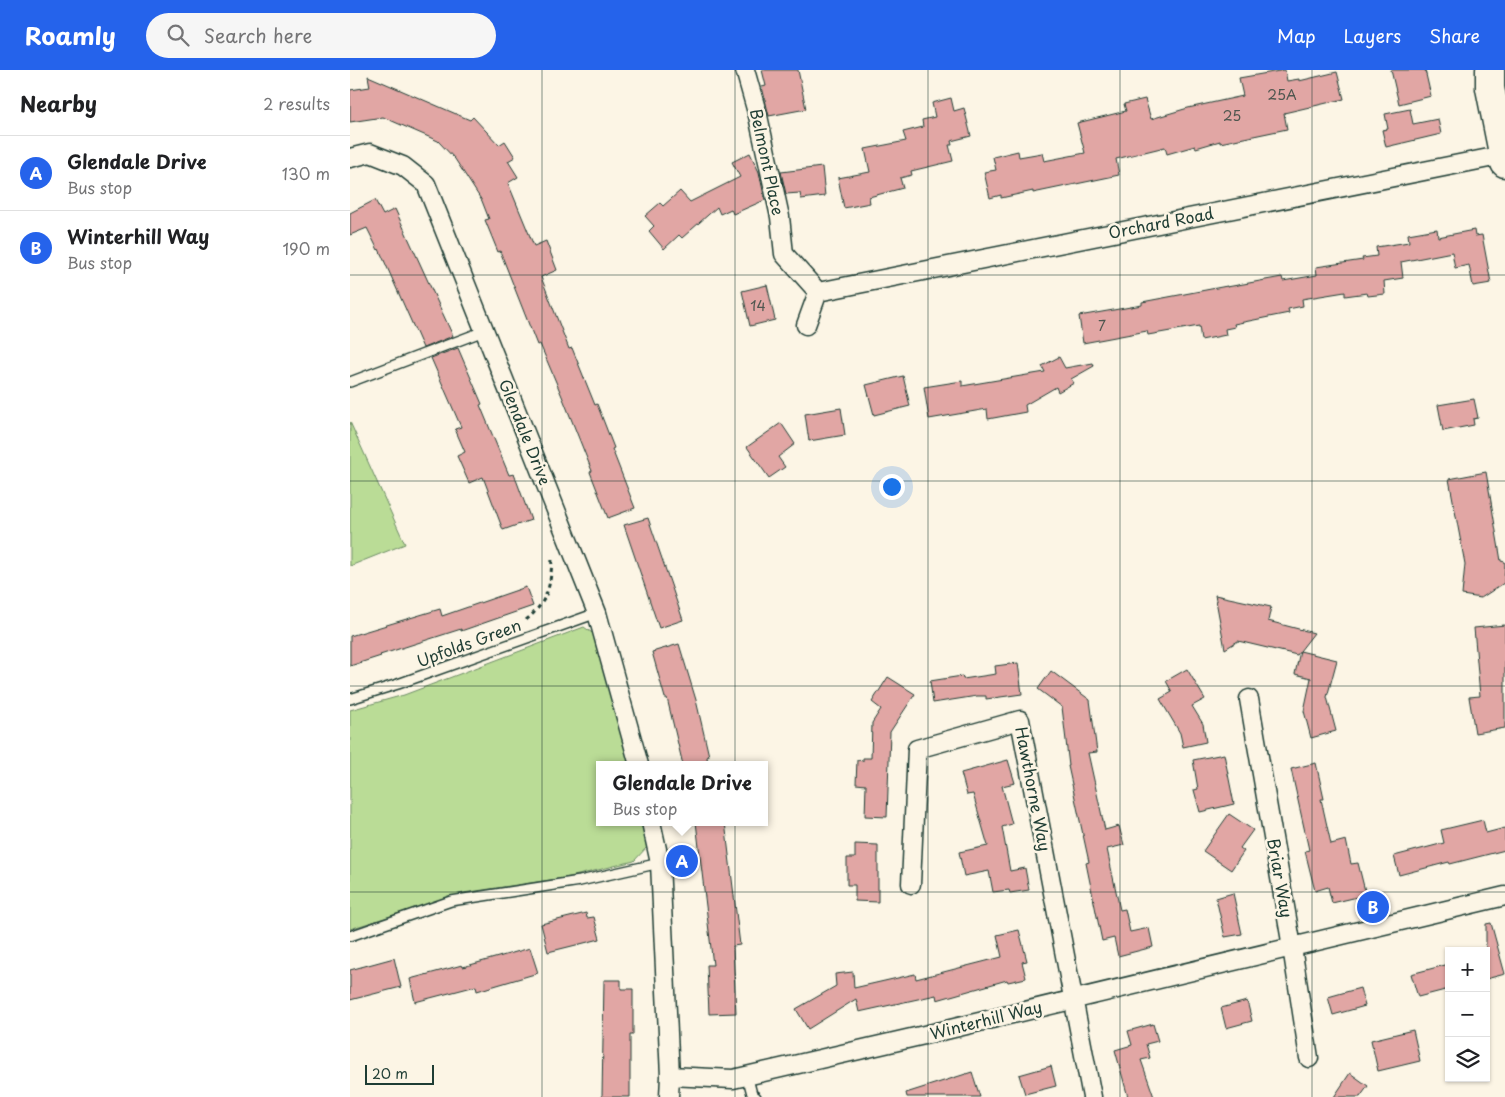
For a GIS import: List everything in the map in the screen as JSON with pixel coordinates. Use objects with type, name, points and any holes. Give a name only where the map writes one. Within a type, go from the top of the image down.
[{"type":"main road","points":[[1490,70],[1490,88],[1504,159]]},
{"type":"main road","points":[[1497,118],[1505,74]]},
{"type":"street","name":"Belmont Place","points":[[745,70],[758,116],[780,218],[784,254],[818,292]]},
{"type":"street","name":"Glendale Drive","points":[[350,158],[370,152],[402,166],[426,184],[597,613],[638,761]]},
{"type":"street","name":"Orchard Road","points":[[818,292],[1504,159]]},
{"type":"street","points":[[806,325],[818,292]]},
{"type":"street","name":"Briar Way","points":[[1248,698],[1292,947],[1309,1058]]},
{"type":"street","name":"Hawthorne Way","points":[[911,884],[917,749],[1020,720],[1092,1097]]},
{"type":"street","points":[[652,826],[660,863],[670,1076],[669,1097]]},
{"type":"street","name":"Winterhill Way","points":[[670,1076],[733,1079],[747,1076],[1505,896]]},
{"type":"lane","points":[[350,382],[484,331]]},
{"type":"lane","name":"Upfolds Green","points":[[350,699],[398,684],[597,613]]},
{"type":"lane","points":[[350,936],[452,901],[580,881],[660,863]]},
{"type":"lane","points":[[747,1076],[752,1094],[756,1097]]},
{"type":"path","points":[[523,622],[538,610],[547,592],[552,576],[553,553],[563,526]]},
{"type":"green space","points":[[350,422],[405,544],[350,566]]},
{"type":"green space","points":[[584,627],[599,638],[631,761],[596,761],[596,826],[643,826],[647,847],[634,861],[570,877],[463,893],[350,929],[350,710],[404,695]]},
{"type":"building","points":[[762,70],[798,70],[806,109],[769,116],[762,87],[766,86]]},
{"type":"building","points":[[1285,70],[1287,81],[1299,79],[1299,81],[1337,72],[1344,99],[1284,113],[1287,129],[1220,143],[1220,141],[1196,148],[1195,146],[1167,154],[1165,147],[1116,159],[1119,175],[1033,193],[1033,191],[1001,198],[1001,195],[990,198],[984,172],[996,170],[993,157],[1018,151],[1019,157],[1042,153],[1044,161],[1085,153],[1077,123],[1126,111],[1124,104],[1145,99],[1151,119],[1188,108],[1243,96],[1239,78]]},
{"type":"building","points":[[1391,70],[1425,70],[1431,96],[1399,104]]},
{"type":"building","points":[[368,76],[470,120],[473,117],[499,145],[505,141],[515,157],[508,161],[518,177],[508,183],[534,246],[546,241],[557,270],[541,277],[569,349],[572,348],[595,405],[597,404],[635,508],[608,518],[590,472],[592,471],[564,401],[540,344],[537,345],[500,251],[498,252],[485,220],[489,219],[482,201],[455,159],[438,141],[383,117],[350,122],[350,90],[370,87]]},
{"type":"building","points":[[951,98],[954,111],[964,108],[971,136],[951,141],[952,145],[949,145],[953,161],[911,171],[912,175],[900,178],[903,188],[869,197],[870,203],[844,208],[838,178],[870,172],[865,149],[906,141],[903,132],[923,127],[922,120],[935,117],[932,103]]},
{"type":"building","points":[[1410,109],[1413,124],[1438,119],[1441,134],[1386,147],[1382,130],[1388,129],[1385,114]]},
{"type":"building","points":[[750,153],[759,172],[765,200],[733,214],[731,209],[720,214],[717,207],[682,238],[679,235],[664,249],[649,231],[654,226],[645,216],[660,203],[663,206],[680,191],[690,202],[740,177],[732,162]]},
{"type":"building","points":[[822,167],[825,196],[801,199],[800,193],[786,194],[781,172]]},
{"type":"building","points":[[375,200],[383,215],[395,209],[453,336],[423,348],[379,249],[367,228],[350,235],[350,213]]},
{"type":"building","points":[[1437,229],[1438,237],[1474,230],[1475,236],[1482,235],[1491,283],[1473,286],[1469,265],[1455,268],[1452,252],[1401,262],[1403,278],[1384,281],[1385,294],[1368,296],[1367,293],[1345,296],[1345,292],[1302,299],[1303,306],[1288,309],[1289,313],[1234,324],[1235,327],[1225,329],[1226,335],[1201,340],[1199,326],[1148,335],[1147,331],[1083,343],[1079,316],[1142,305],[1142,302],[1227,286],[1282,277],[1283,281],[1317,275],[1316,267],[1377,256],[1376,247],[1409,242],[1408,234]]},
{"type":"building","points":[[767,285],[775,320],[750,326],[742,291]]},
{"type":"building","points":[[458,348],[509,475],[514,474],[531,520],[503,530],[483,477],[469,483],[457,456],[465,452],[455,429],[461,427],[431,358]]},
{"type":"building","points":[[1059,357],[1065,368],[1093,363],[1094,366],[1071,379],[1074,383],[1058,392],[1056,387],[1025,405],[1026,412],[988,419],[987,409],[929,419],[924,387],[962,381],[962,386],[1045,372],[1042,366]]},
{"type":"building","points":[[903,376],[910,406],[874,415],[866,385]]},
{"type":"building","points":[[1474,399],[1478,418],[1473,419],[1474,425],[1443,431],[1438,405]]},
{"type":"building","points":[[841,408],[845,435],[809,441],[805,414]]},
{"type":"building","points":[[781,423],[795,444],[778,457],[785,467],[769,478],[747,447]]},
{"type":"building","points":[[1486,472],[1501,561],[1505,562],[1504,583],[1481,598],[1462,595],[1465,564],[1449,479]]},
{"type":"building","points":[[648,518],[683,620],[659,628],[624,525]]},
{"type":"building","points":[[526,587],[533,606],[350,666],[350,636],[440,609],[442,616]]},
{"type":"building","points":[[1215,595],[1271,607],[1268,621],[1314,633],[1297,655],[1238,641],[1225,649]]},
{"type":"building","points":[[1505,625],[1505,728],[1475,733],[1469,697],[1480,696],[1474,628]]},
{"type":"building","points":[[679,644],[696,700],[709,756],[707,757],[708,761],[682,761],[667,698],[665,698],[652,652]]},
{"type":"building","points":[[1300,651],[1337,660],[1327,697],[1336,731],[1311,738],[1304,711],[1311,678],[1295,674]]},
{"type":"building","points":[[1018,663],[1022,694],[986,699],[986,696],[977,696],[933,703],[930,681],[962,676],[963,679],[996,674],[995,666]]},
{"type":"building","points":[[1187,669],[1205,699],[1192,706],[1203,724],[1206,742],[1183,747],[1180,733],[1160,699],[1172,692],[1166,681]]},
{"type":"building","points":[[1051,671],[1090,700],[1097,752],[1088,753],[1105,830],[1119,826],[1124,845],[1107,849],[1120,910],[1125,909],[1130,932],[1149,928],[1153,947],[1118,956],[1114,938],[1102,941],[1086,863],[1089,862],[1068,766],[1062,707],[1038,689]]},
{"type":"building","points":[[888,677],[915,694],[890,732],[887,817],[865,816],[866,785],[856,784],[857,760],[863,761],[863,758],[871,758],[872,723],[881,709],[872,702]]},
{"type":"building","points":[[1224,754],[1234,804],[1200,812],[1194,790],[1198,789],[1193,760]]},
{"type":"building","points":[[1008,760],[1015,783],[1002,786],[1012,824],[1002,827],[1010,871],[1025,868],[1029,890],[1010,893],[1009,890],[993,892],[989,871],[964,876],[959,852],[988,846],[973,794],[967,795],[961,773]]},
{"type":"building","points":[[1316,763],[1324,799],[1321,799],[1331,844],[1346,840],[1351,864],[1358,863],[1366,895],[1332,903],[1328,887],[1315,891],[1305,851],[1309,850],[1291,769]]},
{"type":"building","points":[[1229,814],[1253,830],[1240,848],[1244,851],[1231,870],[1203,851]]},
{"type":"building","points":[[1483,820],[1486,833],[1505,828],[1505,850],[1399,875],[1394,856],[1444,843],[1441,830]]},
{"type":"building","points":[[696,826],[725,826],[740,945],[733,946],[736,1013],[709,1014],[707,965],[713,965]]},
{"type":"building","points":[[855,844],[878,845],[878,902],[855,901],[855,885],[847,885],[847,858],[855,858]]},
{"type":"building","points":[[1233,893],[1242,934],[1225,937],[1216,898]]},
{"type":"building","points":[[586,913],[587,918],[594,917],[600,939],[548,952],[541,924]]},
{"type":"building","points":[[1491,923],[1505,974],[1490,978],[1490,947],[1486,947],[1486,924]]},
{"type":"building","points":[[1019,930],[1027,961],[1022,962],[1026,978],[1008,982],[1007,980],[937,1000],[936,995],[859,1012],[856,999],[808,1029],[796,1009],[836,986],[835,974],[853,972],[854,988],[915,974],[916,979],[1002,957],[997,935]]},
{"type":"building","points":[[530,948],[538,973],[477,991],[476,986],[415,1002],[410,979],[462,965],[463,967]]},
{"type":"building","points":[[394,958],[401,987],[350,1000],[350,970]]},
{"type":"building","points":[[1445,965],[1445,990],[1418,997],[1411,974]]},
{"type":"building","points":[[604,980],[621,980],[621,989],[633,989],[633,1035],[630,1035],[630,1097],[602,1097]]},
{"type":"building","points":[[1360,988],[1365,1006],[1333,1015],[1328,997]]},
{"type":"building","points":[[1247,1001],[1252,1021],[1226,1028],[1221,1008]]},
{"type":"building","points":[[1153,1024],[1158,1041],[1146,1044],[1150,1058],[1141,1060],[1154,1097],[1128,1097],[1115,1050],[1132,1045],[1128,1031]]},
{"type":"building","points":[[1413,1030],[1420,1061],[1378,1071],[1371,1040]]},
{"type":"building","points":[[1051,1066],[1056,1086],[1025,1094],[1019,1075]]},
{"type":"building","points":[[972,1072],[980,1097],[907,1097],[906,1093]]},
{"type":"building","points":[[1350,1073],[1368,1086],[1360,1097],[1334,1097]]},
{"type":"place","name":"Glendale Drive","points":[[682,861]]},
{"type":"place","name":"Winterhill Way","points":[[1373,907]]}]
